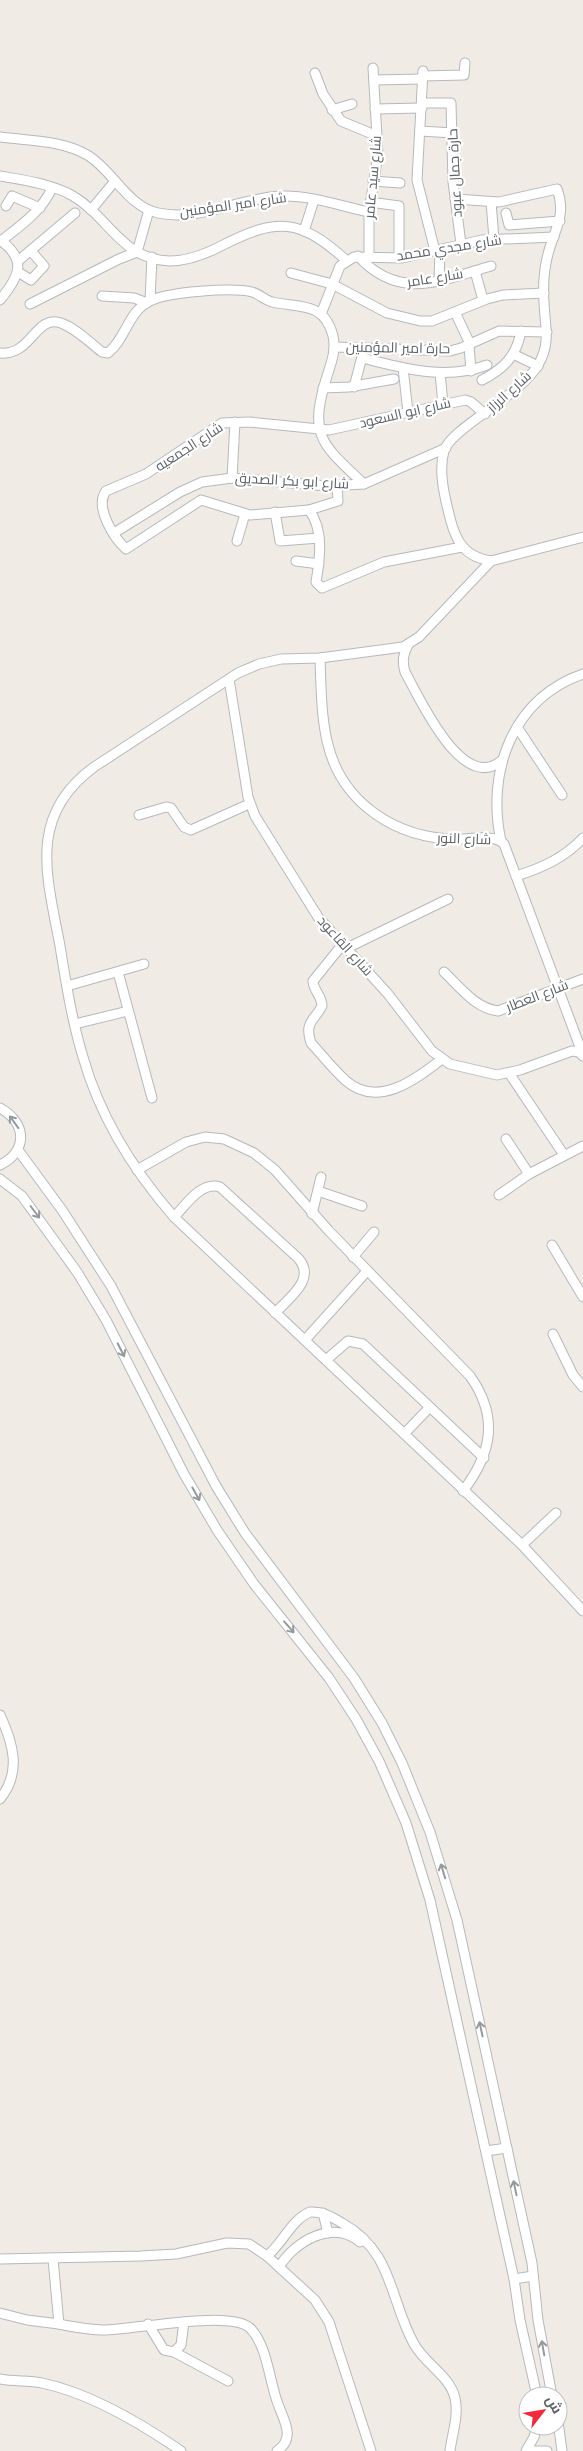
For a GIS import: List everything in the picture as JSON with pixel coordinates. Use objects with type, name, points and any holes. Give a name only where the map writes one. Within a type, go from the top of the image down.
[{"type":"street","points":[[374,80],[422,75],[464,75],[465,63]]},
{"type":"street","name":"شارع سيد عامر","points":[[369,256],[368,212],[378,154],[373,68]]},
{"type":"street","points":[[314,73],[332,110],[341,121],[377,136]]},
{"type":"street","points":[[422,75],[417,180],[438,251],[439,280]]},
{"type":"street","name":"حارة جمال عبود","points":[[422,105],[451,102],[455,199],[460,244]]},
{"type":"street","points":[[332,110],[352,104]]},
{"type":"street","points":[[376,109],[422,105]]},
{"type":"street","points":[[420,131],[453,133]]},
{"type":"street","name":"شارع امير المؤمنين","points":[[0,137],[63,145],[78,150],[91,158],[136,203],[149,210],[168,214],[182,214],[282,196],[314,200],[368,212]]},
{"type":"street","points":[[0,176],[52,188],[72,196],[91,210],[119,240],[136,252],[168,261],[188,259],[206,254],[257,230],[276,225],[304,231],[326,242],[346,260],[340,266],[321,314]]},
{"type":"street","points":[[91,210],[115,181]]},
{"type":"street","points":[[373,181],[400,183]]},
{"type":"street","points":[[0,300],[13,283],[18,272],[18,261],[12,250],[1,241],[40,208],[52,188]]},
{"type":"street","name":"شارع الرزاز","points":[[446,448],[456,435],[505,400],[538,366],[548,340],[544,293],[548,255],[562,210],[556,189],[528,197],[491,202]]},
{"type":"street","points":[[6,206],[12,196],[40,208]]},
{"type":"street","points":[[455,199],[491,202],[494,239]]},
{"type":"street","points":[[304,231],[314,200]]},
{"type":"street","points":[[370,202],[399,206],[399,257]]},
{"type":"street","points":[[136,252],[149,210]]},
{"type":"street","points":[[18,261],[75,213]]},
{"type":"street","points":[[506,213],[510,225],[560,221]]},
{"type":"street","name":"شارع مجدي محمد","points":[[346,260],[358,256],[399,257],[494,239],[554,237]]},
{"type":"street","points":[[18,272],[31,280],[44,266],[31,251]]},
{"type":"street","points":[[30,304],[119,258],[136,252]]},
{"type":"street","name":"شارع عامر","points":[[358,256],[372,270],[406,285],[439,280],[491,266]]},
{"type":"street","points":[[148,302],[152,257]]},
{"type":"street","points":[[475,271],[483,300]]},
{"type":"street","points":[[291,273],[332,284],[387,313],[420,321],[432,321],[483,300],[503,294],[544,293]]},
{"type":"street","points":[[0,352],[10,354],[17,352],[39,328],[51,322],[59,322],[74,330],[102,352],[108,353],[134,314],[148,302],[172,295],[236,290],[252,292],[269,301],[304,305],[321,314],[331,329],[334,347],[318,406],[321,430],[328,450],[364,484]]},
{"type":"street","points":[[102,296],[134,298],[148,302]]},
{"type":"street","points":[[455,312],[469,344],[471,371]]},
{"type":"street","name":"حارة امير المؤمنين","points":[[334,347],[365,346],[445,351],[456,350],[499,331],[547,332]]},
{"type":"street","points":[[482,380],[500,369],[513,354],[520,331]]},
{"type":"street","points":[[354,387],[365,346]]},
{"type":"street","points":[[513,354],[538,366]]},
{"type":"street","points":[[362,358],[403,368],[440,373],[471,371],[487,365]]},
{"type":"street","points":[[403,368],[408,412]]},
{"type":"street","points":[[440,373],[443,404]]},
{"type":"street","points":[[323,388],[354,387],[394,379]]},
{"type":"street","name":"شارع ابو السعود","points":[[321,430],[345,428],[408,412],[467,400],[486,414]]},
{"type":"street","points":[[232,478],[235,422]]},
{"type":"street","name":"شارع الجمعيه","points":[[114,533],[102,505],[103,495],[106,491],[146,474],[183,451],[216,426],[235,422],[321,430]]},
{"type":"street","points":[[446,448],[442,474],[455,538],[462,547],[475,557],[491,561],[583,537]]},
{"type":"street","name":"شارع ابو بكر الصديق","points":[[114,533],[191,486],[232,478],[337,486],[364,484],[446,448]]},
{"type":"street","points":[[114,533],[124,548],[128,549],[199,501],[205,499],[245,514],[308,510],[338,501],[337,486]]},
{"type":"street","points":[[308,510],[319,538],[319,564],[316,582],[322,588],[373,565],[462,547]]},
{"type":"street","points":[[275,512],[280,541],[319,538]]},
{"type":"street","points":[[237,541],[245,514]]},
{"type":"street","points":[[296,561],[319,564]]},
{"type":"street","points":[[491,561],[419,637],[408,645],[402,663],[405,672],[450,745],[468,764],[477,768],[495,765],[502,759]]},
{"type":"street","points":[[408,645],[320,658],[270,661],[248,668],[94,766],[76,782],[61,801],[49,829],[45,859],[67,986],[82,1056],[94,1091],[120,1143],[137,1170],[174,1217],[522,1545],[583,1612]]},
{"type":"street","name":"شارع النور","points":[[320,658],[322,706],[328,742],[340,775],[362,804],[391,825],[425,837],[501,841],[508,850],[583,1056]]},
{"type":"street","points":[[501,841],[495,800],[502,759],[517,727],[544,697],[560,685],[583,674]]},
{"type":"street","name":"شارع القاعود","points":[[229,679],[249,804],[255,816],[298,889],[318,918],[388,994],[432,1051],[442,1059],[460,1067],[497,1075],[509,1073],[572,1051],[583,1056]]},
{"type":"street","points":[[517,727],[562,795]]},
{"type":"street","points":[[138,815],[166,807],[171,808],[184,827],[192,830],[249,804]]},
{"type":"street","points":[[516,876],[541,869],[556,861],[583,838]]},
{"type":"street","points":[[442,1059],[417,1078],[402,1086],[377,1093],[361,1089],[346,1081],[311,1043],[308,1035],[309,1026],[322,1006],[313,981],[343,947],[448,899]]},
{"type":"street","points":[[67,986],[144,964]]},
{"type":"street","points":[[118,972],[152,1098]]},
{"type":"street","name":"شارع العطار","points":[[444,972],[478,1004],[498,1011],[583,979]]},
{"type":"street","points":[[75,1024],[128,1011]]},
{"type":"street","points":[[509,1073],[564,1155]]},
{"type":"street","points":[[0,1108],[13,1119],[19,1128],[20,1140],[18,1150],[0,1165]]},
{"type":"street","points":[[137,1170],[186,1142],[205,1137],[224,1139],[254,1153],[264,1161],[353,1257],[470,1376],[477,1386],[487,1410],[489,1434],[484,1458],[463,1491]]},
{"type":"street","points":[[506,1139],[529,1174]]},
{"type":"street","points":[[499,1195],[529,1174],[583,1146]]},
{"type":"street","points":[[18,1150],[62,1210],[111,1286],[216,1486],[245,1534],[354,1678],[399,1756],[427,1823],[448,1888],[534,2276],[541,2334],[550,2386]]},
{"type":"street","points":[[312,1214],[321,1177]]},
{"type":"street","points":[[0,1179],[22,1196],[77,1272],[106,1320],[184,1474],[217,1530],[254,1584],[329,1678],[380,1761],[406,1823],[430,1900],[514,2279],[520,2320],[535,2386]]},
{"type":"street","points":[[174,1217],[203,1188],[214,1185],[225,1190],[302,1263],[305,1274],[301,1286],[275,1312]]},
{"type":"street","points":[[318,1191],[362,1206]]},
{"type":"street","points":[[353,1257],[374,1232]]},
{"type":"street","points":[[552,1245],[583,1297]]},
{"type":"street","points":[[304,1340],[367,1271]]},
{"type":"street","points":[[553,1334],[573,1375],[583,1387]]},
{"type":"street","points":[[326,1360],[348,1340],[358,1341],[484,1458]]},
{"type":"street","points":[[405,1433],[428,1408]]},
{"type":"street","points":[[522,1545],[556,1513]]},
{"type":"street","points":[[0,1714],[11,1739],[14,1763],[11,1779],[0,1799]]},
{"type":"street","points":[[486,2152],[507,2148]]},
{"type":"street","points":[[267,2256],[278,2247],[295,2222],[310,2212],[323,2213],[352,2228],[376,2252],[391,2280],[414,2343],[423,2358],[444,2378],[455,2398],[457,2416],[450,2451]]},
{"type":"street","points":[[323,2213],[328,2233]]},
{"type":"street","points":[[290,2232],[300,2243]]},
{"type":"street","points":[[279,2267],[287,2254],[300,2243],[328,2233],[340,2232],[354,2237],[372,2256],[381,2271],[409,2345],[420,2361],[441,2382],[447,2392],[451,2404],[451,2414],[445,2451]]},
{"type":"street","points":[[0,2259],[53,2259],[176,2254],[238,2242],[249,2244],[267,2256],[315,2300],[329,2322],[371,2451]]},
{"type":"street","points":[[53,2259],[59,2324]]},
{"type":"street","points":[[514,2279],[534,2276]]},
{"type":"street","points":[[0,2313],[27,2320],[105,2330],[148,2324],[236,2321],[250,2328],[260,2342],[273,2390],[288,2432],[286,2442],[277,2451]]},
{"type":"street","points":[[174,2352],[181,2344],[184,2322]]},
{"type":"street","points":[[148,2324],[164,2350],[174,2352],[228,2382]]},
{"type":"street","points":[[0,2379],[41,2383],[79,2395],[161,2437],[181,2451]]},
{"type":"street","points":[[526,2451],[534,2436]]},
{"type":"street","points":[[560,2436],[562,2451]]},
{"type":"street","points":[[530,2451],[547,2451]]}]
